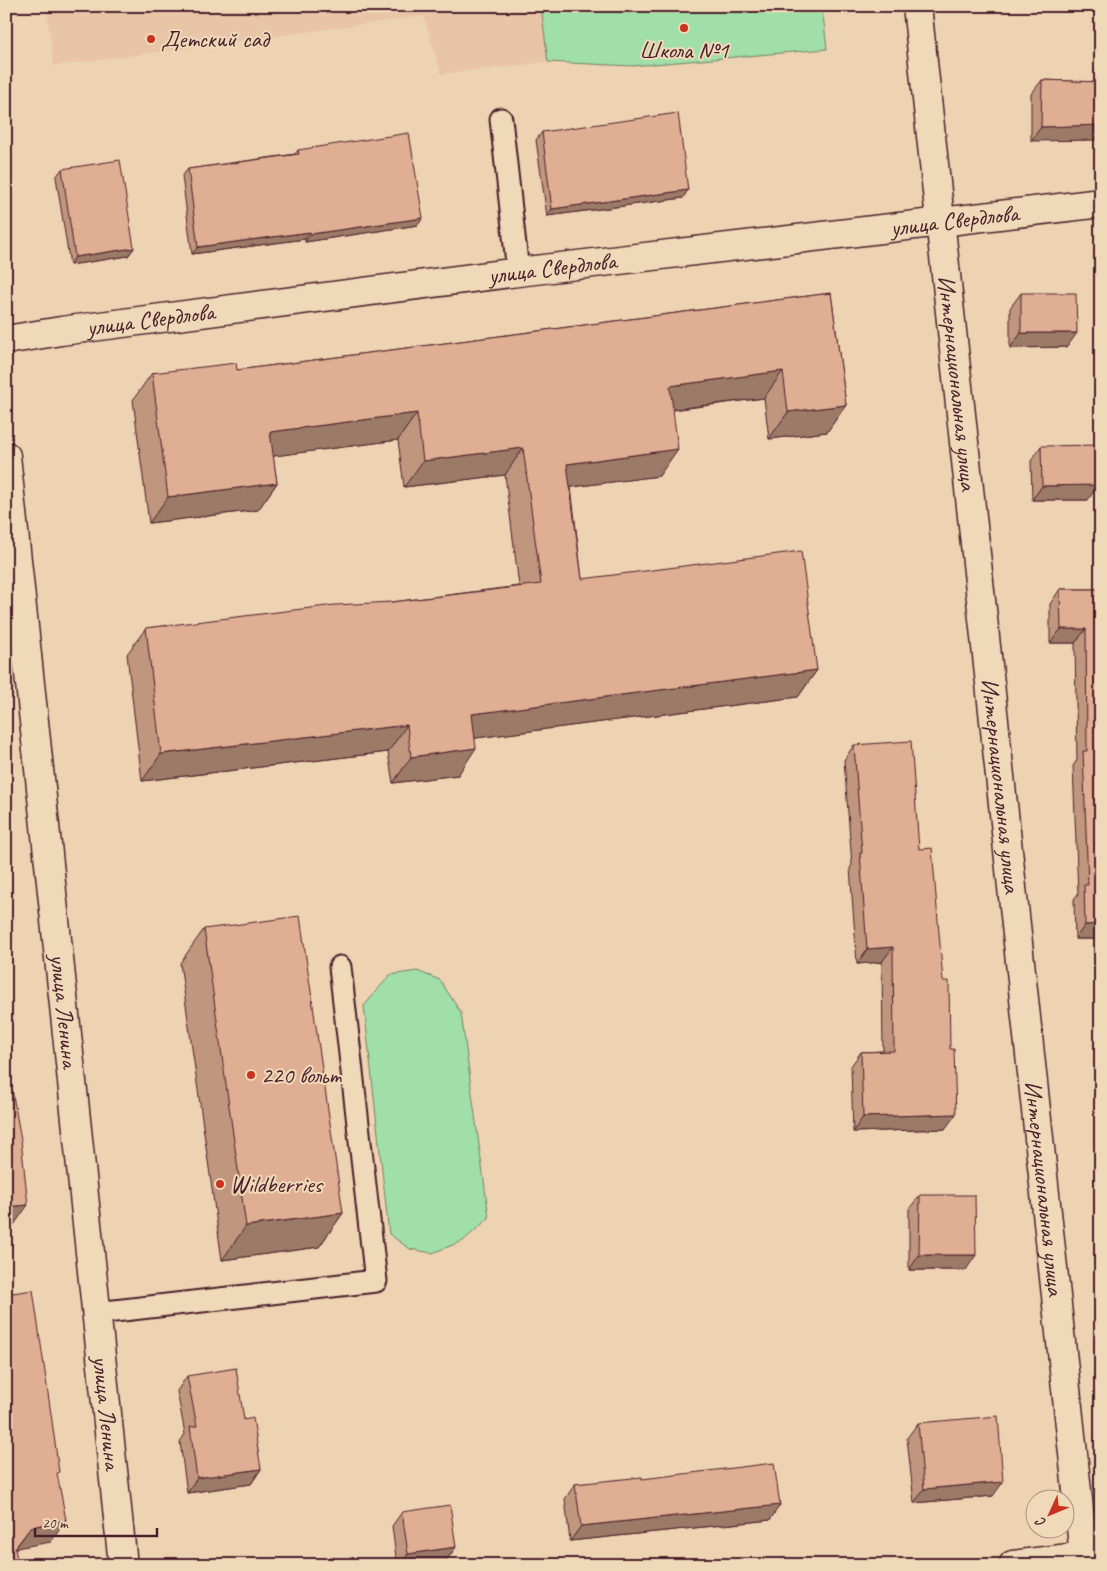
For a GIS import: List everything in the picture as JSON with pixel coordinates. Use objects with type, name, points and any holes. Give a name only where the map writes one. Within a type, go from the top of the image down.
[{"type":"main road","name":"Интернациональная улица","points":[[917,6],[1090,1558]]},
{"type":"main road","name":"улица Свердлова","points":[[6,340],[518,272],[1101,203]]},
{"type":"main road","name":"улица Ленина","points":[[6,456],[123,1565]]},
{"type":"main road","points":[[1013,1565],[1090,1558]]},
{"type":"lane","points":[[501,120],[518,272]]},
{"type":"lane","points":[[97,1313],[376,1281],[340,967]]},
{"type":"shaded area","points":[[46,6],[822,6],[827,49],[632,66],[548,62],[441,74],[424,16],[54,66]]},
{"type":"green space","name":"Школа №1","points":[[541,6],[822,6],[827,49],[632,66],[548,62]]},
{"type":"green space","points":[[417,971],[440,980],[461,1013],[489,1218],[463,1241],[432,1253],[410,1249],[389,1234],[364,1006],[390,975]]},
{"type":"building","points":[[1042,80],[1101,82],[1101,125],[1041,127]]},
{"type":"building","points":[[678,113],[688,190],[552,209],[542,132]]},
{"type":"building","points":[[409,133],[423,218],[311,234],[310,232],[198,247],[188,169],[299,154],[298,150]]},
{"type":"building","points":[[120,160],[134,248],[75,257],[62,169]]},
{"type":"building","points":[[831,293],[846,405],[788,412],[783,371],[670,386],[678,449],[567,464],[582,579],[801,551],[817,670],[472,714],[476,748],[411,757],[407,725],[161,754],[146,628],[335,605],[392,602],[541,584],[523,448],[423,461],[417,413],[270,432],[277,483],[168,497],[152,373],[236,363],[237,370]]},
{"type":"building","points":[[1021,293],[1076,293],[1077,333],[1021,333]]},
{"type":"building","points":[[1098,445],[1098,485],[1042,486],[1041,446]]},
{"type":"building","points":[[1060,589],[1101,589],[1101,924],[1085,925],[1084,885],[1088,885],[1083,751],[1087,751],[1086,629],[1061,629]]},
{"type":"building","points":[[911,741],[919,849],[932,848],[943,981],[949,981],[950,1049],[954,1049],[956,1114],[863,1117],[861,1052],[894,1051],[893,947],[867,949],[854,745]]},
{"type":"building","points":[[300,916],[343,1213],[246,1226],[204,929]]},
{"type":"building","points":[[6,1000],[10,1032],[6,1032]]},
{"type":"building","points":[[6,1056],[21,1140],[28,1205],[6,1207]]},
{"type":"building","points":[[920,1195],[975,1195],[976,1255],[919,1255]]},
{"type":"building","points":[[33,1290],[59,1472],[57,1473],[66,1520],[31,1527],[15,1548],[18,1565],[6,1565],[6,1294]]},
{"type":"building","points":[[236,1368],[244,1420],[253,1418],[261,1469],[197,1478],[190,1427],[197,1426],[187,1376]]},
{"type":"building","points":[[998,1416],[1003,1482],[924,1489],[918,1423]]},
{"type":"building","points":[[774,1463],[780,1505],[581,1526],[575,1484],[642,1477],[642,1479]]},
{"type":"building","points":[[450,1505],[456,1547],[408,1554],[402,1512]]},
{"type":"place","name":"Школа №1","points":[[684,28]]},
{"type":"place","name":"Детский сад","points":[[151,39]]},
{"type":"place","name":"220 вольт","points":[[251,1075]]},
{"type":"place","name":"Wildberries","points":[[220,1184]]}]
